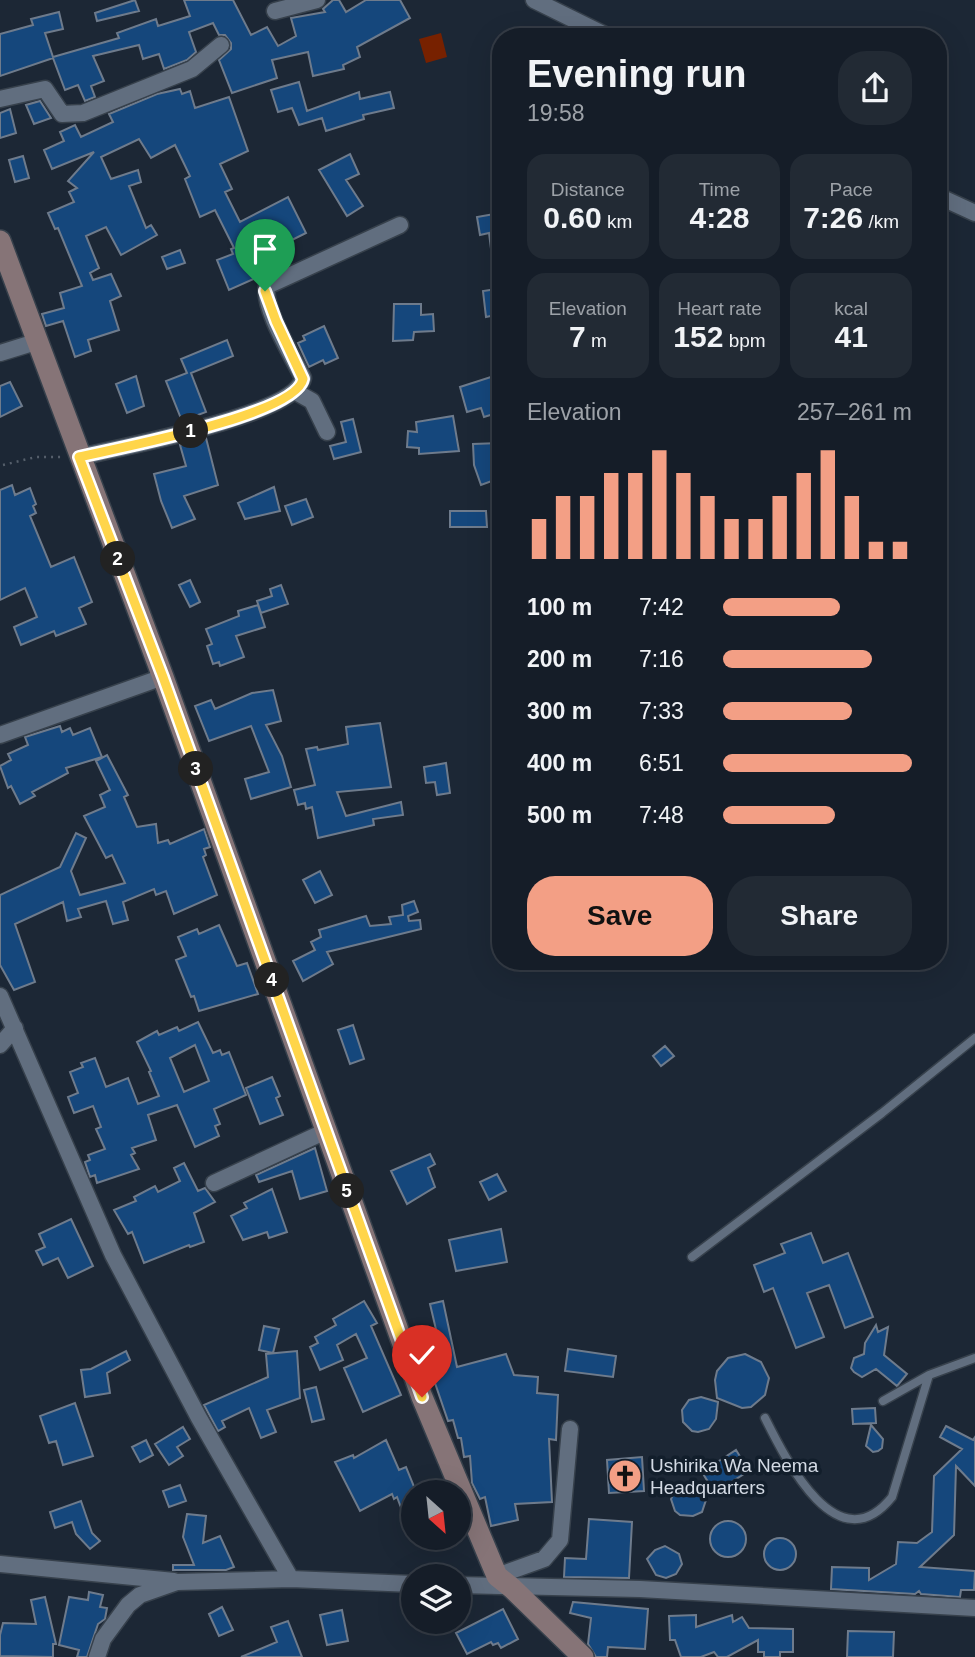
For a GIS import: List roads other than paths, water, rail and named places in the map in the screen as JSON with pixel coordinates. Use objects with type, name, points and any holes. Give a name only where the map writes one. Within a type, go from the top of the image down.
[{"type":"street","points":[[275,11],[317,0]]},
{"type":"street","points":[[534,0],[591,28]]},
{"type":"street","points":[[0,99],[45,89],[62,114],[83,113],[191,69],[220,45]]},
{"type":"street","points":[[947,200],[975,213]]},
{"type":"street","points":[[79,457],[211,426],[280,402],[296,392],[303,379],[267,299],[267,286],[400,225]]},
{"type":"street","points":[[0,242],[163,677],[422,1397],[504,1582],[583,1657]]},
{"type":"street","points":[[0,353],[39,341]]},
{"type":"street","points":[[296,392],[312,401],[327,432]]},
{"type":"street","points":[[0,735],[163,677]]},
{"type":"street","points":[[0,996],[5,1038],[113,1255],[199,1418],[291,1579]]},
{"type":"street","points":[[214,1183],[326,1131]]},
{"type":"street","points":[[504,1582],[544,1559],[561,1540],[570,1429]]},
{"type":"street","points":[[0,1564],[177,1582],[291,1579],[401,1584]]},
{"type":"street","points":[[97,1657],[103,1639],[128,1605],[141,1595],[177,1582]]},
{"type":"street","points":[[471,1585],[504,1582],[975,1608]]},
{"type":"lane","points":[[692,1257],[975,1038]]},
{"type":"lane","points":[[883,1401],[929,1376],[975,1358]]},
{"type":"lane","points":[[765,1418],[780,1448],[824,1507],[840,1518],[857,1520],[882,1509],[892,1497],[929,1376]]},
{"type":"place","name":"Ushirika Wa Neema Headquarters","points":[[625,1476]]}]
